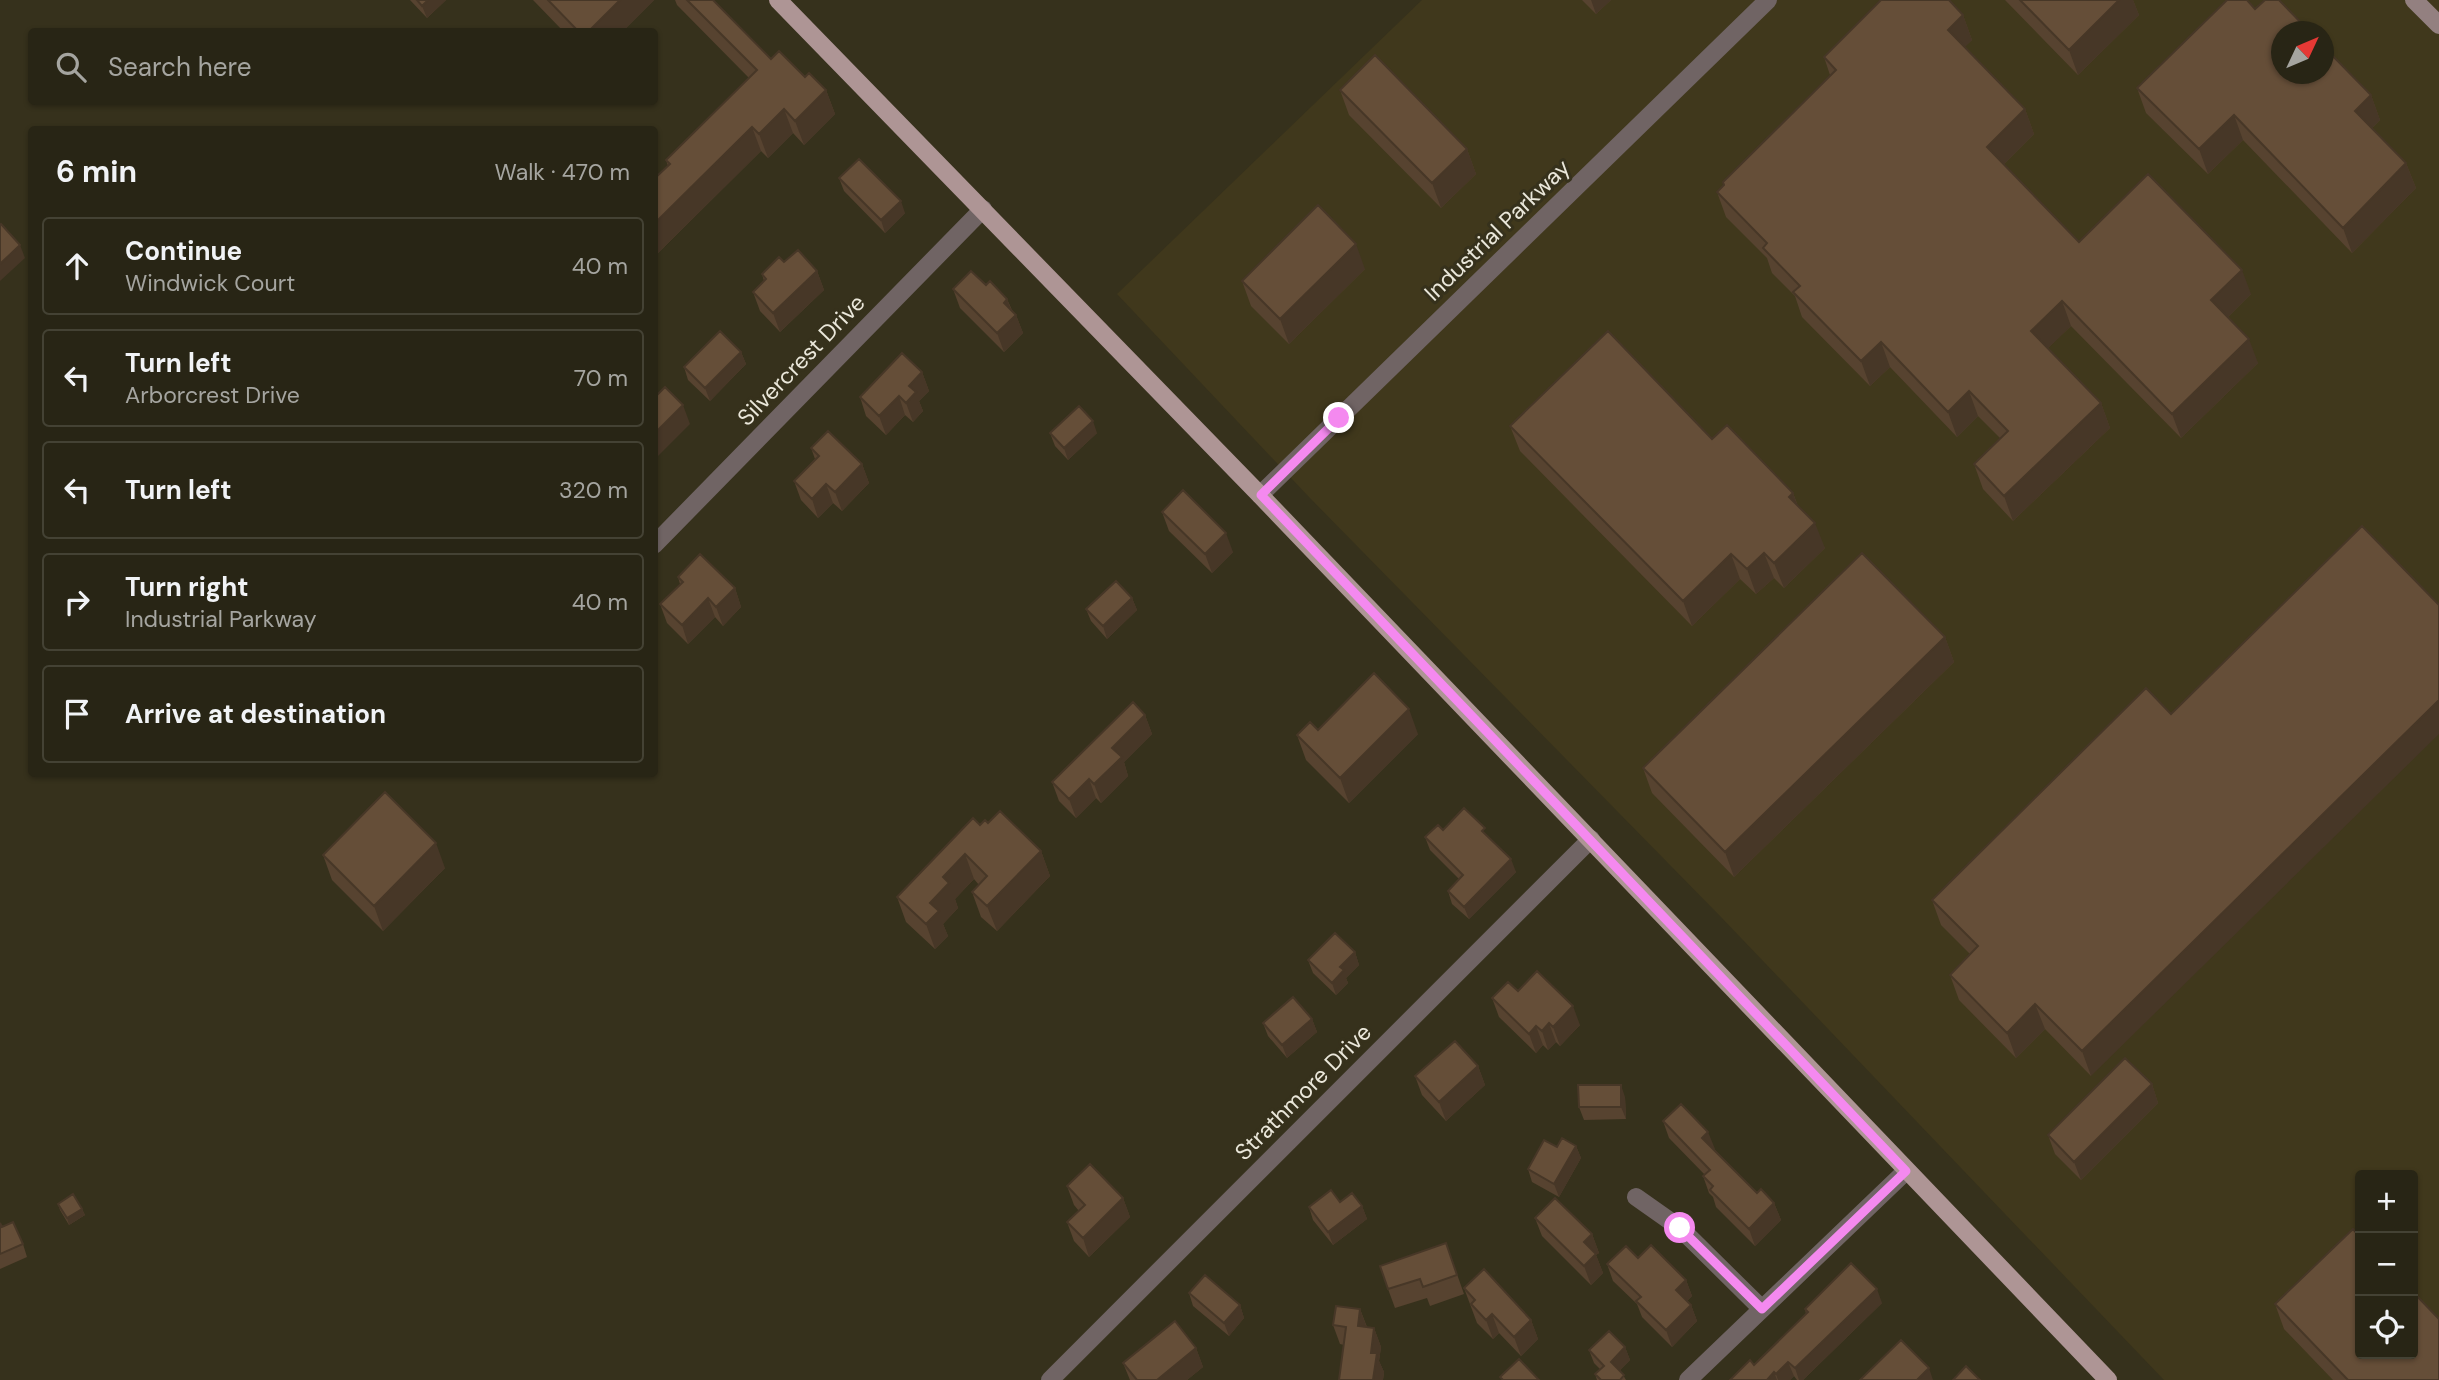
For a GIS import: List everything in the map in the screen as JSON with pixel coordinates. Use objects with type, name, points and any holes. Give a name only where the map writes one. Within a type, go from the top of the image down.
[{"type":"main road","points":[[778,0],[1261,495],[2108,1380]]},
{"type":"main road","points":[[2414,0],[2439,25]]},
{"type":"street","name":"Industrial Parkway","points":[[1261,495],[1768,0]]},
{"type":"street","name":"Silvercrest Drive","points":[[658,541],[983,209]]},
{"type":"street","name":"Strathmore Drive","points":[[1050,1380],[1591,839]]},
{"type":"street","points":[[1688,1380],[1906,1171]]},
{"type":"street","points":[[1636,1197],[1680,1228],[1762,1309]]},
{"type":"shaded area","points":[[1422,0],[2439,0],[2439,1380],[2164,1380],[1720,916],[1309,497],[1117,294]]},
{"type":"building","points":[[417,0],[428,0],[422,6]]},
{"type":"building","points":[[548,0],[620,0],[592,28],[575,28]]},
{"type":"building","points":[[687,0],[713,0],[771,59],[779,51],[805,77],[809,73],[826,90],[795,121],[784,109],[759,134],[752,127],[658,220],[658,175],[670,164],[666,160],[757,70]]},
{"type":"building","points":[[1881,0],[1949,0],[1963,15],[1948,30],[2025,109],[1987,147],[2079,242],[2148,174],[2242,270],[2211,300],[2249,339],[2172,414],[2062,301],[2031,331],[2101,403],[2004,496],[1974,464],[2008,431],[1969,391],[1948,412],[1881,342],[1861,361],[1793,292],[1800,286],[1763,248],[1767,243],[1717,192],[1724,185],[1723,182],[1836,70],[1824,57]]},
{"type":"building","points":[[2020,0],[2119,0],[2069,50]]},
{"type":"building","points":[[2227,0],[2247,0],[2255,9],[2265,0],[2279,0],[2299,21],[2271,21],[2271,84],[2334,84],[2334,57],[2371,95],[2355,111],[2406,163],[2343,228],[2234,115],[2199,149],[2137,88]]},
{"type":"building","points":[[1375,55],[1467,149],[1432,183],[1340,90]]},
{"type":"building","points":[[859,159],[901,201],[881,220],[839,178]]},
{"type":"building","points":[[1318,205],[1356,244],[1280,319],[1242,281]]},
{"type":"building","points":[[0,225],[20,245],[0,264]]},
{"type":"building","points":[[798,250],[817,271],[773,313],[753,292],[766,279],[762,274],[779,257],[784,262]]},
{"type":"building","points":[[971,271],[986,285],[990,281],[1007,299],[1004,303],[1016,315],[997,333],[953,289]]},
{"type":"building","points":[[720,331],[741,352],[705,388],[684,367]]},
{"type":"building","points":[[1608,331],[1712,439],[1727,425],[1793,493],[1789,497],[1815,523],[1774,563],[1764,553],[1747,569],[1731,554],[1683,601],[1510,426]]},
{"type":"building","points":[[902,353],[922,372],[909,386],[916,392],[906,403],[899,396],[879,416],[860,397]]},
{"type":"building","points":[[665,387],[683,405],[658,430],[658,394]]},
{"type":"building","points":[[1079,406],[1093,421],[1064,448],[1050,433]]},
{"type":"building","points":[[828,431],[862,464],[835,492],[826,484],[812,499],[794,481],[819,456],[811,448]]},
{"type":"building","points":[[1183,490],[1226,533],[1205,554],[1162,512]]},
{"type":"building","points":[[2362,526],[2439,605],[2439,700],[2082,1051],[2035,1004],[2007,1033],[1950,975],[1978,946],[1932,900],[2146,688],[2171,714]]},
{"type":"building","points":[[1862,553],[1945,637],[1725,852],[1643,768]]},
{"type":"building","points":[[700,554],[735,588],[716,607],[708,598],[682,625],[660,604],[683,582],[678,577]]},
{"type":"building","points":[[1116,581],[1132,598],[1103,626],[1086,609]]},
{"type":"building","points":[[1374,673],[1409,709],[1340,778],[1297,735],[1310,722],[1318,730]]},
{"type":"building","points":[[1133,702],[1145,715],[1112,748],[1122,757],[1094,784],[1089,779],[1069,799],[1052,782]]},
{"type":"building","points":[[385,792],[436,843],[374,906],[323,855]]},
{"type":"building","points":[[1464,808],[1485,828],[1482,831],[1511,859],[1464,907],[1448,891],[1463,875],[1425,837],[1438,825],[1443,830]]},
{"type":"building","points":[[1000,811],[1041,851],[987,906],[972,892],[987,876],[965,854],[943,877],[949,883],[930,903],[939,911],[926,924],[897,897],[973,818],[980,825],[985,820],[988,823]]},
{"type":"building","points":[[1335,933],[1355,952],[1340,967],[1344,970],[1332,983],[1308,960]]},
{"type":"building","points":[[1537,971],[1573,1006],[1553,1027],[1549,1023],[1542,1031],[1536,1026],[1529,1034],[1492,998],[1508,982],[1518,991]]},
{"type":"building","points":[[1293,997],[1312,1019],[1282,1045],[1263,1023]]},
{"type":"building","points":[[1455,1041],[1478,1066],[1439,1102],[1415,1076]]},
{"type":"building","points":[[2125,1058],[2152,1084],[2074,1162],[2048,1135]]},
{"type":"building","points":[[1578,1085],[1621,1085],[1621,1107],[1579,1107]]},
{"type":"building","points":[[1681,1104],[1708,1132],[1702,1138],[1757,1193],[1761,1189],[1774,1203],[1749,1229],[1710,1190],[1713,1186],[1703,1176],[1710,1170],[1663,1121]]},
{"type":"building","points":[[1562,1138],[1576,1146],[1554,1184],[1528,1169],[1544,1140],[1557,1147]]},
{"type":"building","points":[[1090,1164],[1123,1198],[1083,1238],[1067,1222],[1085,1205],[1067,1186]]},
{"type":"building","points":[[1331,1190],[1340,1202],[1352,1193],[1362,1206],[1328,1232],[1309,1207]]},
{"type":"building","points":[[73,1194],[82,1209],[67,1218],[58,1204]]},
{"type":"building","points":[[1555,1198],[1592,1234],[1584,1242],[1596,1254],[1584,1266],[1535,1218]]},
{"type":"building","points":[[13,1222],[23,1244],[0,1254],[0,1223],[2,1227]]},
{"type":"building","points":[[2353,1229],[2355,1359],[2418,1359],[2418,1297],[2439,1319],[2439,1380],[2348,1380],[2275,1304]]},
{"type":"building","points":[[1446,1243],[1457,1275],[1423,1287],[1420,1279],[1388,1289],[1380,1266]]},
{"type":"building","points":[[1651,1245],[1686,1280],[1676,1290],[1691,1305],[1666,1330],[1636,1301],[1641,1297],[1607,1264],[1626,1246],[1638,1258]]},
{"type":"building","points":[[1851,1263],[1877,1289],[1795,1368],[1788,1362],[1767,1380],[1730,1380],[1750,1360],[1754,1365],[1808,1312],[1805,1309]]},
{"type":"building","points":[[1484,1269],[1531,1320],[1514,1337],[1492,1314],[1486,1320],[1471,1304],[1475,1300],[1464,1288]]},
{"type":"building","points":[[1205,1275],[1240,1305],[1224,1323],[1189,1293]]},
{"type":"building","points":[[1336,1306],[1360,1309],[1358,1326],[1374,1328],[1371,1353],[1377,1353],[1373,1380],[1339,1380],[1346,1327],[1333,1325]]},
{"type":"building","points":[[1175,1321],[1196,1348],[1157,1380],[1137,1380],[1123,1363]]},
{"type":"building","points":[[1609,1331],[1625,1347],[1611,1362],[1624,1375],[1620,1380],[1601,1380],[1595,1374],[1604,1366],[1589,1350]]},
{"type":"building","points":[[1901,1340],[1929,1368],[1917,1380],[1860,1380]]},
{"type":"building","points":[[1519,1359],[1539,1380],[1503,1380],[1500,1377]]},
{"type":"building","points":[[1966,1366],[1980,1380],[1953,1380]]},
{"type":"route","points":[[1339,418],[1261,495],[1906,1171],[1762,1309],[1680,1228]]}]
